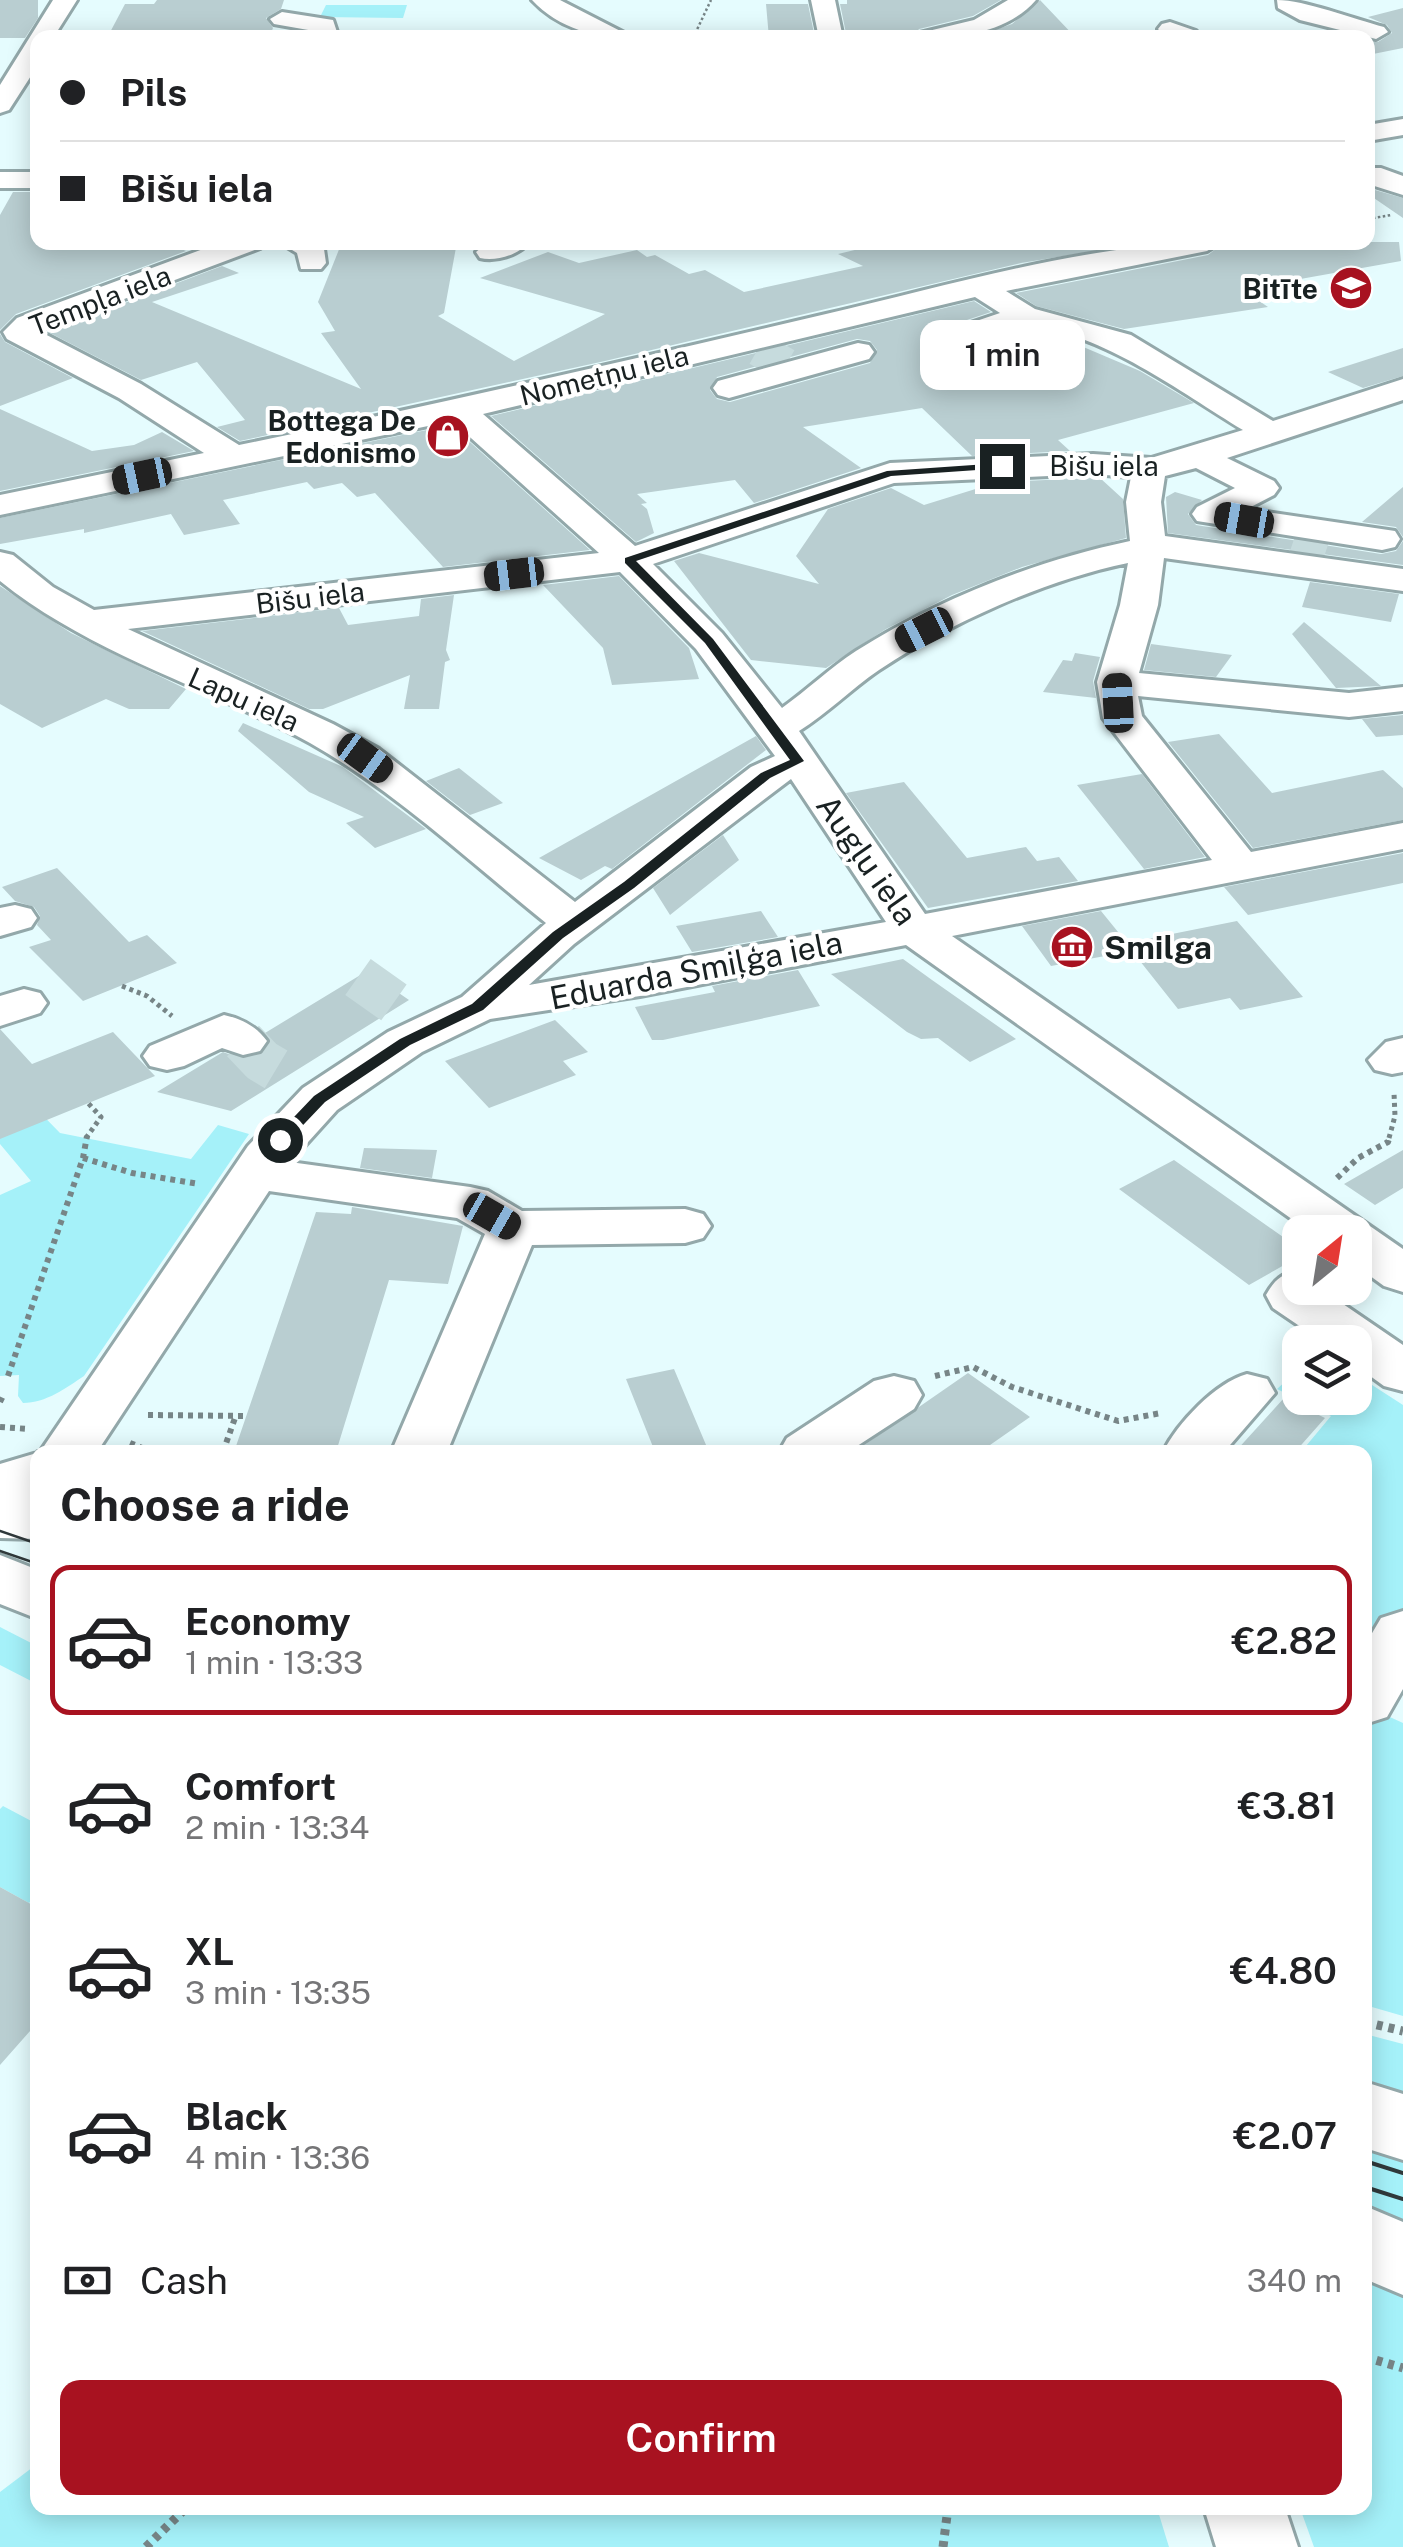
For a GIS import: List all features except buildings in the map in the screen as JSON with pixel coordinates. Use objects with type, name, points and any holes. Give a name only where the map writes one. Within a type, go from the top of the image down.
[{"type":"street","points":[[45,30],[65,0]]},
{"type":"street","points":[[544,0],[600,30]]},
{"type":"street","points":[[961,30],[982,25],[1024,0]]},
{"type":"street","points":[[1286,3],[1308,15],[1368,30]]},
{"type":"street","points":[[282,19],[325,25],[326,30]]},
{"type":"street","points":[[1376,32],[1402,27]]},
{"type":"street","points":[[0,105],[28,55]]},
{"type":"street","points":[[1375,132],[1403,128]]},
{"type":"street","points":[[1375,176],[1403,188]]},
{"type":"street","points":[[0,180],[30,180]]},
{"type":"street","name":"Tempļa iela","points":[[9,325],[227,250]]},
{"type":"street","name":"Nometņu iela","points":[[0,505],[459,410],[1150,250]]},
{"type":"street","points":[[979,287],[1024,315],[1120,342],[1269,432]]},
{"type":"street","points":[[943,342],[1024,315]]},
{"type":"street","name":"Tempļa iela","points":[[9,325],[25,338],[130,390],[234,457]]},
{"type":"street","points":[[729,388],[790,367],[858,352]]},
{"type":"street","name":"Bišu iela","points":[[90,622],[629,560],[890,473],[960,466],[1093,464],[1152,468],[1399,394]]},
{"type":"street","name":"Augļu iela","points":[[459,410],[629,560],[709,641],[787,745],[913,929],[1325,1215]]},
{"type":"street","points":[[1198,456],[1262,488],[1209,514],[1403,580]]},
{"type":"street","points":[[1152,468],[1141,491],[1148,546],[1139,605],[1116,682],[1124,718],[1242,869]]},
{"type":"street","points":[[438,1013],[516,969],[629,885],[765,776],[787,745],[875,656],[948,618],[1111,553],[1148,546],[1310,547],[1382,538]]},
{"type":"street","name":"Lapu iela","points":[[0,563],[40,595],[90,622],[194,677],[319,732],[365,758],[574,923]]},
{"type":"street","points":[[1116,682],[1349,705],[1403,699]]},
{"type":"street","name":"Eduarda Smiļģa iela","points":[[73,1445],[255,1173],[295,1123],[303,1088],[438,1013],[623,985],[1403,836]]},
{"type":"street","points":[[255,1173],[470,1203],[513,1228],[685,1226]]},
{"type":"street","points":[[423,1445],[513,1228]]},
{"type":"street","points":[[1308,1305],[1403,1372]]},
{"type":"street","points":[[1198,1445],[1247,1392]]},
{"type":"street","points":[[818,1445],[894,1395]]},
{"type":"street","points":[[0,1487],[30,1475]]},
{"type":"street","points":[[0,1516],[30,1517]]},
{"type":"street","points":[[0,1578],[30,1592]]},
{"type":"street","points":[[1372,1687],[1403,1634]]},
{"type":"street","points":[[1372,2117],[1403,2127]]},
{"type":"street","points":[[1372,2245],[1403,2259]]},
{"type":"street","points":[[1246,2515],[1257,2547]]},
{"type":"path","points":[[697,30],[711,0]]},
{"type":"path","points":[[122,986],[147,996],[203,1046]]},
{"type":"path","points":[[1359,1215],[1346,1170],[1388,1142],[1395,1116],[1398,1056]]},
{"type":"path","points":[[8,1376],[83,1158],[87,1134],[100,1117],[88,1103]]},
{"type":"path","points":[[83,1158],[132,1173],[196,1183]]},
{"type":"path","points":[[894,1395],[937,1376],[973,1368],[1012,1387],[1118,1421],[1247,1392]]},
{"type":"path","points":[[225,1445],[236,1415]]},
{"type":"path","points":[[132,1416],[246,1416]]},
{"type":"path","points":[[120,1440],[133,1445]]},
{"type":"path","points":[[1372,2024],[1403,2031]]},
{"type":"path","points":[[1372,2360],[1403,2368]]},
{"type":"path","points":[[146,2547],[179,2515]]},
{"type":"path","points":[[943,2547],[947,2515]]},
{"type":"shaded area","points":[[326,5],[407,5],[403,18],[320,17]]},
{"type":"shaded area","points":[[15,1087],[60,1133],[191,1159],[218,1125],[249,1134],[84,1376],[48,1398],[23,1403],[18,1396],[19,1375],[0,1376],[0,1195],[31,1181],[0,1144],[0,1093]]},
{"type":"shaded area","points":[[1372,1385],[1403,1405],[1403,1614],[1372,1666],[1372,1445],[1307,1445],[1331,1416],[1372,1415]]},
{"type":"shaded area","points":[[0,1627],[30,1642],[30,1680],[0,1665]]},
{"type":"shaded area","points":[[1372,1709],[1403,1723],[1403,2016],[1372,2007]]},
{"type":"shaded area","points":[[3,1806],[30,1820],[29,1903],[0,1887]]},
{"type":"shaded area","points":[[1372,2036],[1403,2044],[1403,2092],[1372,2081]]},
{"type":"shaded area","points":[[1372,2145],[1403,2155],[1403,2222],[1372,2211]]},
{"type":"shaded area","points":[[1372,2282],[1403,2290],[1403,2547],[1314,2547],[1303,2515],[1372,2515]]},
{"type":"shaded area","points":[[30,2469],[30,2515],[1159,2515],[1169,2547],[0,2547],[0,2492]]},
{"type":"tunnel","points":[[758,349],[786,365]]},
{"type":"tunnel","points":[[1306,557],[1314,533]]},
{"type":"tunnel","points":[[358,977],[399,1006]]},
{"type":"tunnel","points":[[243,1041],[262,1061],[287,1076]]},
{"type":"tram line","points":[[0,1531],[30,1541]]},
{"type":"tram line","points":[[0,1551],[30,1561]]},
{"type":"tram line","points":[[1372,2163],[1403,2173]]},
{"type":"tram line","points":[[1372,2189],[1403,2199]]},
{"type":"place","name":"Bitīte","points":[[1351,288]]},
{"type":"place","name":"Bottega De Edonismo","points":[[448,436]]},
{"type":"place","name":"Smilga","points":[[1072,947]]},
{"type":"route","points":[[280,1140],[320,1099],[405,1042],[478,1007],[558,935],[629,885],[765,776],[797,761],[709,641],[629,560],[890,473],[1002,466]]}]
